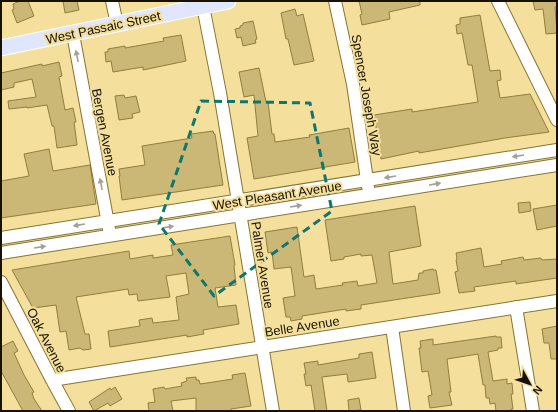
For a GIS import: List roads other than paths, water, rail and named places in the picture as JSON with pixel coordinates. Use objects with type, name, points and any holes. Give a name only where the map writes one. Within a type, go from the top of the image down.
[{"type":"main road","name":"West Passaic Street","points":[[1,48],[228,1]]},
{"type":"street","points":[[112,1],[117,24]]},
{"type":"street","name":"Spencer Joseph Way","points":[[335,1],[353,84],[369,195]]},
{"type":"street","points":[[498,1],[557,120]]},
{"type":"street","name":"Palmer Avenue","points":[[203,6],[220,93],[273,411]]},
{"type":"street","name":"Bergen Avenue","points":[[73,34],[110,236]]},
{"type":"street","name":"West Pleasant Avenue","points":[[1,238],[557,150]]},
{"type":"street","name":"West Pleasant Avenue","points":[[1,253],[557,165]]},
{"type":"street","name":"Oak Avenue","points":[[1,282],[69,411]]},
{"type":"street","name":"Belle Avenue","points":[[52,380],[557,300]]},
{"type":"street","points":[[516,307],[532,411]]},
{"type":"street","points":[[392,326],[404,411]]}]
